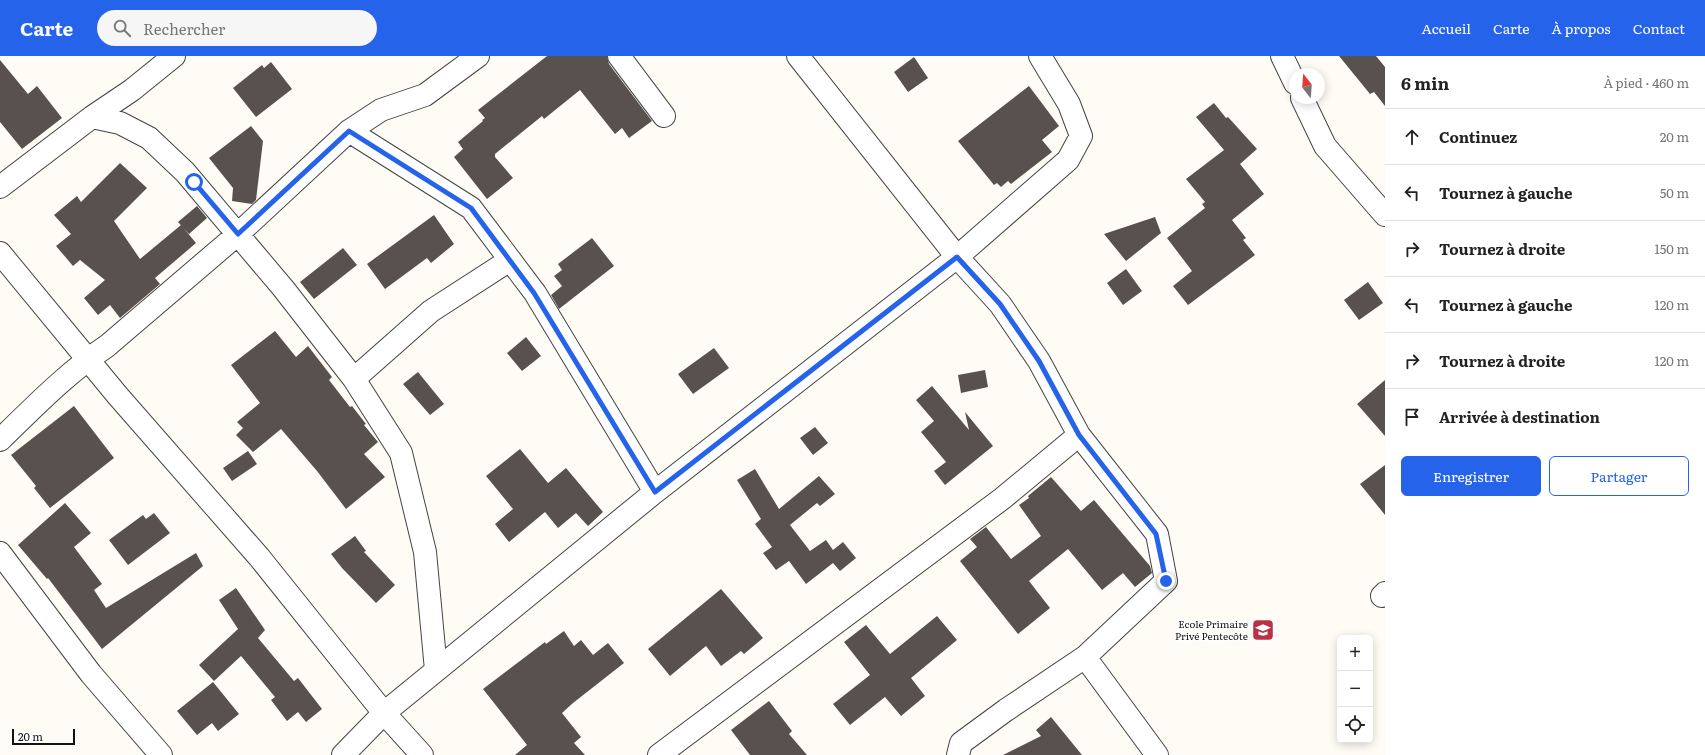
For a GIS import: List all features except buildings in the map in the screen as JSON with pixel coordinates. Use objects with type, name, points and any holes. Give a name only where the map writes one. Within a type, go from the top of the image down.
[{"type":"street","points":[[5,180],[132,90],[174,56]]},
{"type":"street","points":[[0,440],[51,391],[88,359],[107,346],[238,234],[349,131],[381,110],[425,94],[478,56]]},
{"type":"street","points":[[619,56],[664,116]]},
{"type":"street","points":[[798,56],[957,257],[1000,304],[1039,361],[1079,435],[1156,534],[1166,581],[1084,657],[1006,710],[961,743],[958,755]]},
{"type":"street","points":[[343,755],[384,713],[436,670],[655,492],[957,257],[1068,160],[1081,136],[1070,104],[1040,56]]},
{"type":"street","points":[[1282,56],[1289,71]]},
{"type":"street","points":[[1305,104],[1325,146],[1385,215]]},
{"type":"street","points":[[92,117],[120,123],[149,138],[185,172],[238,234],[354,379],[401,453],[425,552],[436,670]]},
{"type":"street","points":[[349,131],[471,208],[534,293],[655,492]]},
{"type":"street","points":[[0,253],[118,396],[259,557],[384,713],[422,755]]},
{"type":"street","points":[[354,379],[431,311],[510,260]]},
{"type":"street","points":[[659,755],[996,502],[1079,435]]},
{"type":"street","points":[[0,553],[91,674],[161,755]]},
{"type":"street","points":[[1084,657],[1157,755]]},
{"type":"place","name":"Ecole Primaire Privé Pentecôte","points":[[1263,630]]},
{"type":"route","points":[[194,182],[238,234],[295,182],[328,148],[349,131],[471,208],[534,293],[655,492],[957,257],[1000,304],[1039,361],[1079,435],[1156,534],[1166,581]]}]
